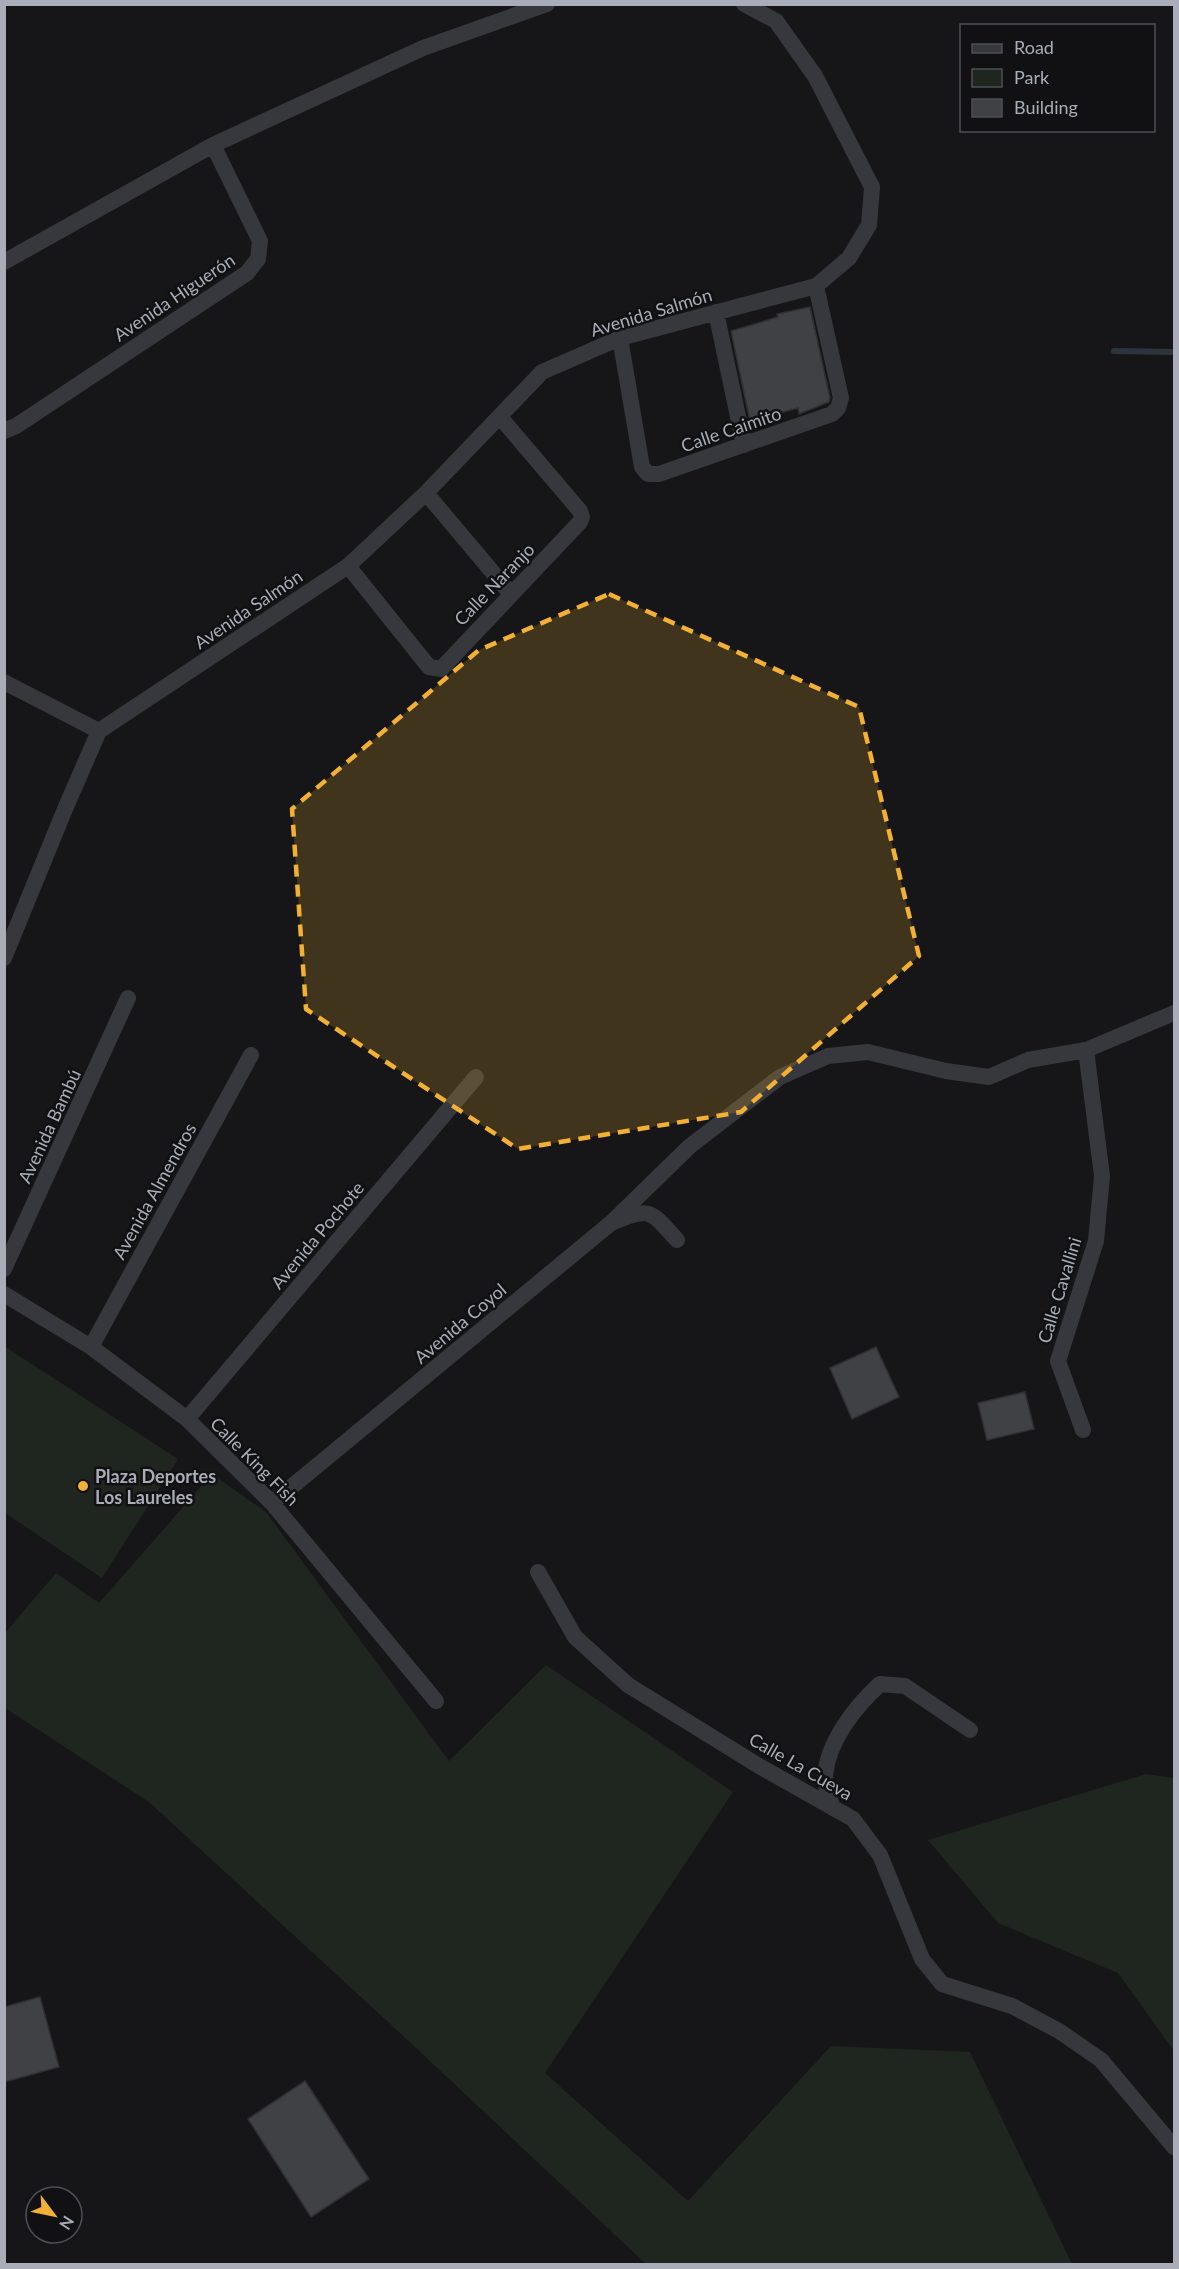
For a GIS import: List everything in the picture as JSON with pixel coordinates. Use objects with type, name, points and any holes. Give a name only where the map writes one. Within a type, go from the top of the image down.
[{"type":"street","points":[[4,262],[213,145],[423,48],[547,4]]},
{"type":"street","name":"Avenida Salmón","points":[[99,731],[348,566],[426,493],[543,372],[620,338],[816,286],[849,258],[869,225],[872,187],[815,76],[776,21],[744,4]]},
{"type":"street","name":"Avenida Higuerón","points":[[4,431],[16,426],[247,273],[258,259],[260,241],[213,145]]},
{"type":"street","name":"Calle Caimito","points":[[620,338],[642,467],[648,474],[659,474],[832,414],[838,408],[841,398],[816,286]]},
{"type":"street","points":[[716,312],[744,445]]},
{"type":"street","name":"Calle Naranjo","points":[[348,566],[429,667],[441,669],[580,522],[582,517],[580,511],[500,417]]},
{"type":"street","points":[[426,493],[512,594]]},
{"type":"street","points":[[4,682],[99,731],[4,958]]},
{"type":"street","name":"Avenida Bambú","points":[[4,1269],[128,999]]},
{"type":"street","points":[[611,1223],[690,1146],[780,1077],[828,1056],[868,1052],[946,1071],[989,1077],[1028,1060],[1086,1050],[1174,1013]]},
{"type":"street","name":"Calle Cavallini","points":[[1083,1430],[1058,1361],[1096,1241],[1102,1176],[1086,1050]]},
{"type":"street","name":"Avenida Almendros","points":[[91,1347],[252,1055]]},
{"type":"street","name":"Avenida Pochote","points":[[187,1419],[476,1077]]},
{"type":"street","name":"Avenida Coyol","points":[[272,1503],[611,1223],[638,1212],[654,1215],[677,1240]]},
{"type":"street","name":"Calle King Fish","points":[[4,1294],[91,1347],[187,1419],[272,1503],[436,1701]]},
{"type":"street","name":"Calle La Cueva","points":[[538,1572],[575,1637],[628,1685],[759,1766],[854,1819],[879,1855],[922,1959],[942,1984],[1012,2006],[1059,2031],[1101,2060],[1174,2147]]},
{"type":"street","points":[[833,1808],[824,1777],[835,1740],[861,1701],[880,1684],[905,1686],[970,1730]]},
{"type":"highlighted area","points":[[609,594],[859,707],[919,956],[741,1112],[518,1149],[306,1009],[292,809],[479,650]]},
{"type":"green space","name":"Plaza Deportes Los Laureles","points":[[4,1346],[178,1459],[102,1578],[5,1513]]},
{"type":"green space","points":[[212,1474],[266,1512],[449,1761],[546,1665],[733,1792],[545,2073],[688,2201],[831,2046],[970,2052],[1072,2264],[646,2264],[149,1802],[5,1708],[5,1633],[56,1573],[99,1603]]},
{"type":"green space","points":[[1146,1774],[1174,1778],[1174,2051],[1118,1973],[998,1923],[928,1840]]},
{"type":"building","points":[[810,307],[829,402],[799,414],[798,408],[750,421],[731,331],[778,317],[777,314]]},
{"type":"building","points":[[876,1347],[899,1397],[852,1419],[830,1368]]},
{"type":"building","points":[[1025,1392],[1034,1429],[987,1440],[978,1403]]},
{"type":"building","points":[[40,1997],[59,2067],[4,2082],[4,2007]]},
{"type":"building","points":[[305,2081],[369,2179],[311,2217],[248,2119]]},
{"type":"waterway","points":[[1114,351],[1174,352]]},
{"type":"place","name":"Plaza Deportes Los Laureles","points":[[83,1486]]}]
